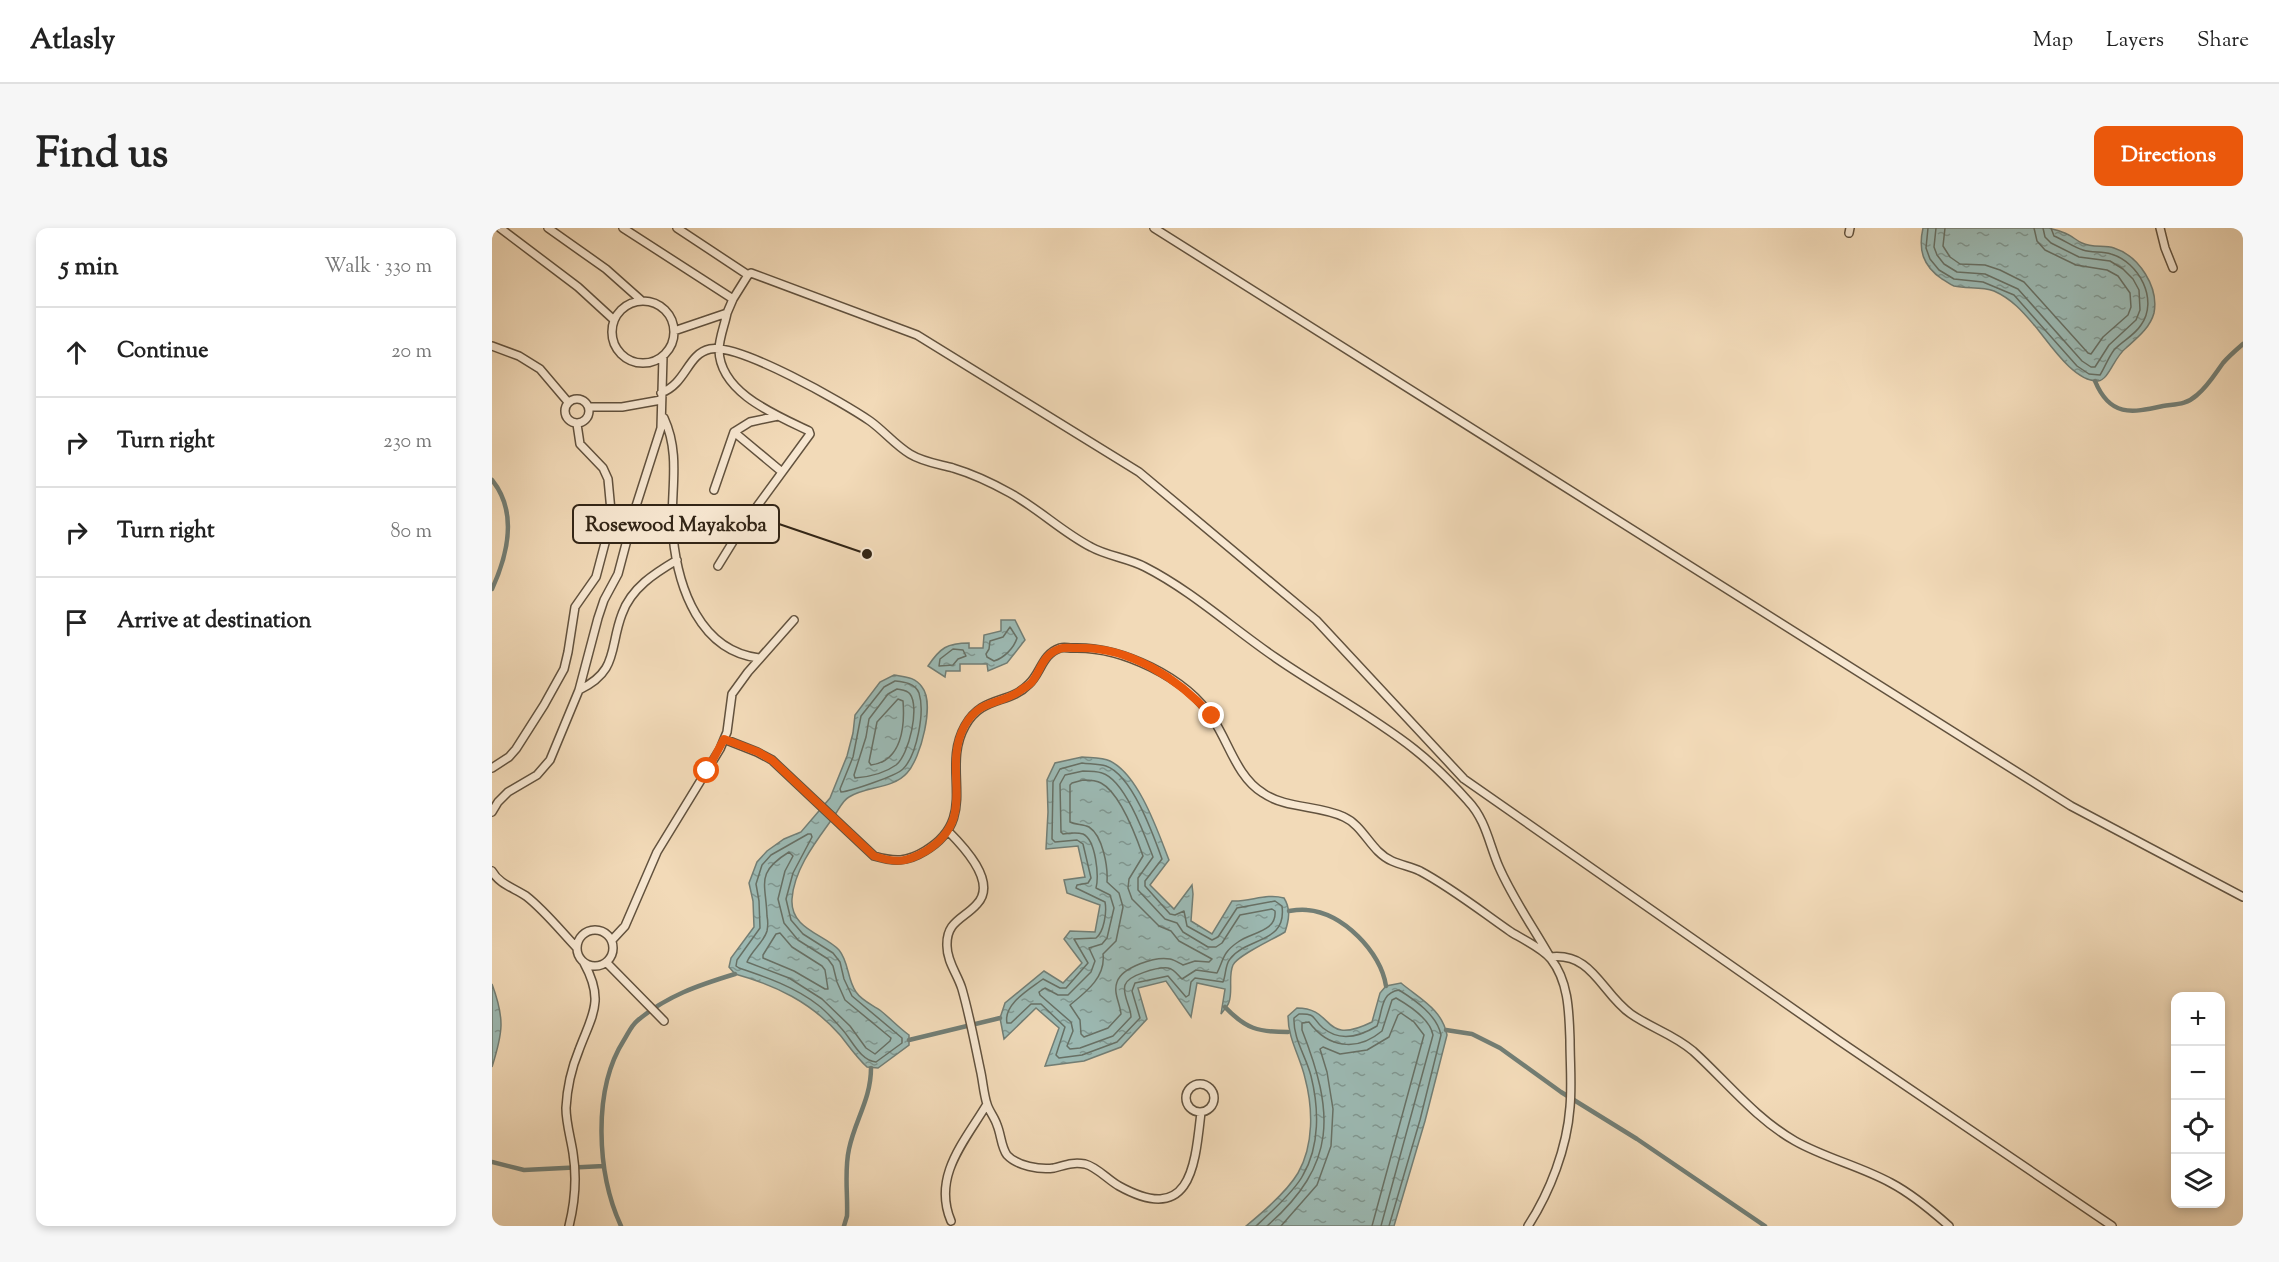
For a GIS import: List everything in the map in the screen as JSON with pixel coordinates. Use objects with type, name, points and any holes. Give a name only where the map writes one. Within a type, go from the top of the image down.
[{"type":"lane","points":[[500,228],[578,287],[614,320]]},
{"type":"lane","points":[[548,228],[606,269],[642,301],[660,306],[672,321],[674,331],[669,349],[663,356],[644,363],[634,362],[617,350],[611,330],[614,320],[625,306],[642,301]]},
{"type":"lane","points":[[623,228],[733,299]]},
{"type":"lane","points":[[677,228],[748,275]]},
{"type":"lane","points":[[1154,228],[2071,806],[2243,897]]},
{"type":"lane","points":[[2160,228],[2173,268]]},
{"type":"lane","points":[[718,566],[742,527],[810,434],[809,431],[749,398],[732,383],[723,366],[719,349],[727,313],[733,299],[751,273],[917,335],[1139,472],[1316,620],[1464,778],[1857,1053],[2112,1226]]},
{"type":"lane","points":[[674,331],[727,313]]},
{"type":"lane","points":[[492,346],[519,356],[540,369],[568,402]]},
{"type":"lane","points":[[568,402],[580,399],[589,407],[622,407],[661,397],[678,383],[700,353],[710,349],[719,349],[770,367],[808,384],[873,423],[910,454],[933,464],[975,476],[1012,494],[1067,534],[1094,549],[1117,555],[1145,567],[1196,599],[1275,658],[1379,723],[1416,750],[1470,803],[1484,824],[1499,867],[1550,957],[1564,985],[1569,1006],[1570,1106],[1561,1153],[1546,1193],[1528,1226]]},
{"type":"lane","points":[[492,812],[498,801],[508,792],[537,775],[550,760],[579,690],[598,618],[604,600],[618,574],[636,506],[656,449],[663,415],[661,397],[663,356]]},
{"type":"lane","points":[[568,402],[565,413],[569,420],[577,424]]},
{"type":"lane","points":[[577,424],[587,418],[589,407]]},
{"type":"lane","points":[[663,415],[670,430],[675,456],[673,535],[677,560],[695,615],[711,635],[732,649],[749,657],[759,658]]},
{"type":"lane","points":[[714,490],[734,432],[750,422],[778,416]]},
{"type":"lane","points":[[492,768],[509,757],[516,748],[564,669],[575,607],[596,577],[609,528],[611,511],[608,479],[603,468],[580,444],[577,424]]},
{"type":"lane","points":[[734,432],[782,472]]},
{"type":"lane","points":[[579,690],[595,682],[605,668],[612,655],[622,613],[634,591],[654,574],[677,560]]},
{"type":"lane","points":[[612,940],[625,926],[657,852],[720,749],[732,694],[759,658],[794,620]]},
{"type":"lane","points":[[724,739],[772,760],[874,856],[891,861],[906,861],[938,843],[948,831],[958,798],[956,763],[958,740],[974,713],[988,703],[1012,696],[1030,684],[1046,657],[1060,648],[1102,649],[1149,666],[1196,699],[1212,716],[1250,784],[1265,795],[1341,815],[1353,822],[1377,852],[1391,861],[1419,871],[1550,957],[1564,955],[1579,961],[1630,1013],[1670,1034],[1692,1051],[1771,1125],[1795,1142],[1891,1183],[1920,1202],[1949,1226]]},
{"type":"lane","points":[[948,831],[962,845],[983,876],[979,903],[956,920],[946,946],[969,1015],[987,1104],[997,1125],[1006,1154],[1017,1162],[1038,1168],[1054,1168],[1071,1162],[1088,1165],[1118,1186],[1140,1197],[1161,1199],[1179,1194],[1190,1179],[1196,1155],[1201,1112]]},
{"type":"lane","points":[[492,871],[495,877],[539,908],[576,947],[577,953],[589,972],[594,993],[595,1009],[578,1050],[566,1108],[575,1178],[574,1205],[569,1226]]},
{"type":"lane","points":[[576,947],[582,936],[592,930],[603,932],[612,940],[613,952],[607,963],[595,967],[584,963]]},
{"type":"lane","points":[[607,963],[662,1019]]},
{"type":"lane","points":[[1201,1084],[1212,1091],[1214,1100],[1210,1108],[1201,1112],[1188,1107],[1186,1098],[1192,1086],[1201,1084]]},
{"type":"lane","points":[[951,1221],[945,1206],[945,1186],[951,1163],[987,1104]]},
{"type":"water","points":[[1923,228],[2049,228],[2065,233],[2086,245],[2114,248],[2132,258],[2145,274],[2153,293],[2154,313],[2143,332],[2122,352],[2105,377],[2098,381],[2089,380],[2071,369],[2017,306],[2006,298],[1989,289],[1954,286],[1930,269],[1922,250]]},
{"type":"water","points":[[1001,620],[1015,620],[1025,640],[1007,663],[988,671],[987,664],[960,664],[960,671],[946,671],[945,677],[928,666],[940,651],[955,644],[969,643],[969,648],[983,648],[984,635],[1001,631]]},
{"type":"water","points":[[894,675],[916,681],[926,695],[925,730],[912,766],[907,773],[894,782],[856,793],[845,800],[802,865],[792,899],[796,917],[802,924],[839,950],[858,995],[909,1035],[909,1045],[878,1068],[867,1067],[829,1023],[805,1004],[778,989],[735,974],[729,967],[731,958],[754,927],[753,901],[749,883],[757,862],[767,851],[784,839],[801,832],[830,798],[847,756],[855,715],[880,682]]},
{"type":"water","points":[[1082,757],[1110,761],[1130,778],[1139,791],[1169,860],[1150,885],[1174,909],[1192,885],[1191,921],[1212,934],[1232,901],[1271,896],[1284,898],[1288,906],[1288,919],[1285,932],[1249,952],[1233,965],[1230,998],[1221,1014],[1225,989],[1197,983],[1191,1017],[1166,981],[1138,988],[1147,1019],[1121,1047],[1084,1061],[1045,1066],[1059,1028],[1036,1008],[1004,1039],[1000,1018],[1005,1003],[1044,971],[1063,983],[1082,963],[1064,939],[1070,931],[1095,932],[1100,905],[1067,893],[1064,880],[1085,877],[1078,846],[1046,849],[1047,780],[1055,763]]},
{"type":"water","points":[[1401,983],[1435,1011],[1447,1035],[1394,1226],[1246,1226],[1288,1187],[1298,1173],[1307,1151],[1311,1126],[1310,1102],[1303,1070],[1292,1040],[1288,1016],[1297,1008],[1309,1010],[1318,1014],[1336,1029],[1356,1029],[1372,1022],[1380,993],[1386,986]]},
{"type":"water","points":[[492,984],[501,1016],[501,1026],[492,1067]]},
{"type":"waterway","points":[[2095,381],[2107,401],[2123,410],[2141,410],[2181,404],[2189,401],[2201,391],[2230,355],[2243,344]]},
{"type":"waterway","points":[[492,480],[500,492],[508,519],[506,548],[492,589]]},
{"type":"waterway","points":[[1289,911],[1305,910],[1321,913],[1346,926],[1358,936],[1377,960],[1386,986]]},
{"type":"waterway","points":[[621,1226],[613,1205],[603,1157],[603,1107],[614,1060],[633,1025],[648,1012],[683,992],[735,974]]},
{"type":"waterway","points":[[1225,1007],[1239,1020],[1253,1028],[1288,1032]]},
{"type":"waterway","points":[[909,1040],[1000,1018]]},
{"type":"waterway","points":[[1446,1030],[1472,1034],[1500,1048],[1561,1092],[1637,1139],[1765,1226]]},
{"type":"waterway","points":[[844,1226],[847,1216],[848,1157],[852,1138],[866,1100],[871,1068]]},
{"type":"waterway","points":[[492,1162],[524,1170],[604,1166]]},
{"type":"place","name":"Rosewood Mayakoba","points":[[867,554]]},
{"type":"route","points":[[707,771],[724,739],[758,752],[772,760],[874,856],[891,861],[906,861],[938,843],[948,831],[958,798],[956,784],[958,740],[974,713],[988,703],[1012,696],[1030,684],[1046,657],[1060,648],[1102,649],[1149,666],[1196,699],[1212,716]]}]
